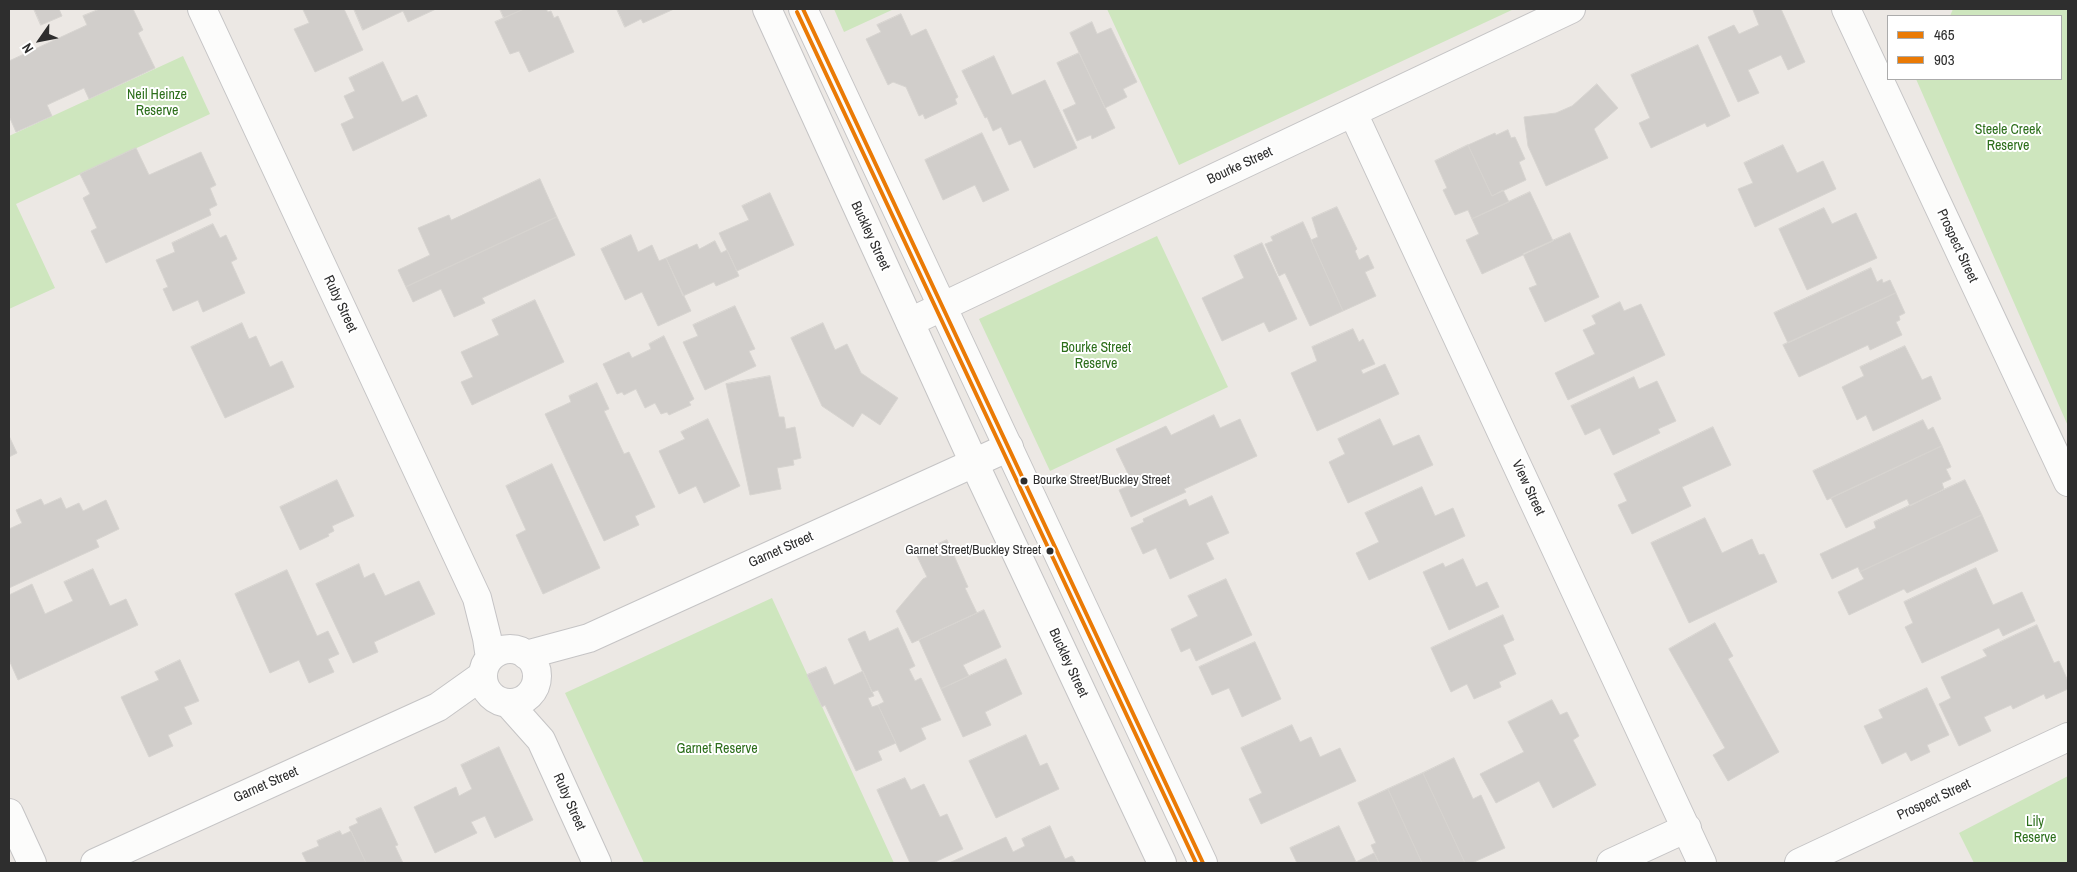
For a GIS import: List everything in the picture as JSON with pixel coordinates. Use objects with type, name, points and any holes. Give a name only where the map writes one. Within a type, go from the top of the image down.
[{"type":"street","name":"Ruby Street","points":[[202,9],[477,598],[487,638],[507,684],[538,715],[541,740],[597,863]]},
{"type":"street","name":"Buckley Street","points":[[766,9],[974,463],[1162,863]]},
{"type":"street","points":[[803,9],[1203,863]]},
{"type":"street","name":"Bourke Street","points":[[910,322],[1571,9]]},
{"type":"street","name":"Prospect Street","points":[[1846,9],[2068,482]]},
{"type":"street","name":"View Street","points":[[1353,113],[1702,863]]},
{"type":"street","points":[[974,463],[1009,447]]},
{"type":"street","name":"Garnet Street","points":[[95,863],[438,708],[507,684],[589,638],[974,463]]},
{"type":"street","name":"Ruby Street","points":[[477,598],[535,666],[507,684]]},
{"type":"street","name":"Garnet Street","points":[[507,684],[502,650],[522,652],[589,638]]},
{"type":"street","name":"Prospect Street","points":[[1799,863],[2068,737]]},
{"type":"street","points":[[9,813],[32,863]]},
{"type":"street","points":[[1611,863],[1686,828]]},
{"type":"green space","points":[[834,9],[894,9],[844,32]]},
{"type":"green space","points":[[1107,9],[1514,9],[1179,165]]},
{"type":"green space","name":"Steele Creek Reserve","points":[[1953,9],[2068,9],[2068,426],[1916,80],[2062,80],[2062,15],[1950,15]]},
{"type":"green space","name":"Neil Heinze Reserve","points":[[183,56],[210,114],[16,204],[55,288],[9,309],[9,136]]},
{"type":"green space","name":"Bourke Street Reserve","points":[[1157,236],[1228,387],[1050,471],[979,319]]},
{"type":"green space","name":"Garnet Reserve","points":[[772,598],[894,863],[644,863],[565,693]]},
{"type":"green space","name":"Lily Reserve","points":[[2068,776],[2068,863],[1974,863],[1959,833]]},
{"type":"building","points":[[34,9],[59,9],[62,16],[41,25]]},
{"type":"building","points":[[100,9],[133,9],[143,30],[138,33],[155,68],[89,99],[84,88],[47,105],[52,116],[16,132],[9,116],[9,61],[87,25],[83,16]]},
{"type":"building","points":[[303,9],[344,9],[363,50],[315,72],[294,29],[309,23]]},
{"type":"building","points":[[354,9],[436,9],[408,22],[403,11],[363,30]]},
{"type":"building","points":[[500,9],[524,9],[504,18]]},
{"type":"building","points":[[524,9],[546,9],[548,12],[551,11],[554,18],[558,16],[574,52],[529,72],[519,51],[510,54],[495,22]]},
{"type":"building","points":[[617,9],[674,9],[643,23],[641,19],[625,27]]},
{"type":"building","points":[[1781,9],[1805,62],[1788,70],[1781,55],[1748,70],[1759,93],[1738,102],[1708,37],[1734,25],[1739,34],[1759,25],[1753,10]]},
{"type":"building","points":[[901,14],[911,36],[926,29],[958,97],[955,99],[957,104],[925,119],[923,114],[919,116],[906,87],[893,82],[888,85],[866,39],[881,32],[877,25]]},
{"type":"building","points":[[1092,22],[1097,34],[1111,28],[1137,82],[1123,89],[1127,97],[1105,108],[1070,33]]},
{"type":"building","points":[[1698,45],[1730,116],[1707,127],[1705,123],[1651,148],[1639,123],[1650,118],[1631,75]]},
{"type":"building","points":[[1079,53],[1115,128],[1092,139],[1091,135],[1077,141],[1063,110],[1076,104],[1057,63]]},
{"type":"building","points":[[994,56],[1012,95],[1045,80],[1077,148],[1034,168],[1021,140],[1009,145],[1001,127],[993,131],[962,71]]},
{"type":"building","points":[[383,62],[402,102],[417,95],[427,116],[353,151],[341,124],[354,118],[344,96],[355,91],[349,78]]},
{"type":"building","points":[[1597,84],[1618,108],[1594,129],[1608,158],[1546,186],[1528,146],[1524,117],[1556,113],[1572,106]]},
{"type":"building","points":[[1508,130],[1511,138],[1515,137],[1525,159],[1519,162],[1526,180],[1492,196],[1468,145],[1495,133],[1496,135]]},
{"type":"building","points":[[982,133],[1009,190],[983,202],[975,185],[943,200],[925,160]]},
{"type":"building","points":[[1468,145],[1492,196],[1503,190],[1509,202],[1472,219],[1468,210],[1455,215],[1443,190],[1447,188],[1435,161]]},
{"type":"building","points":[[1783,145],[1797,173],[1823,161],[1836,189],[1755,227],[1738,189],[1753,183],[1744,163]]},
{"type":"building","points":[[136,148],[149,175],[201,152],[216,185],[210,188],[217,205],[209,209],[211,215],[106,263],[91,231],[97,228],[83,198],[90,194],[80,174]]},
{"type":"building","points":[[540,179],[557,217],[406,287],[398,270],[430,255],[418,228],[449,215],[451,220]]},
{"type":"building","points":[[1530,192],[1553,241],[1482,274],[1466,240],[1479,234],[1472,219]]},
{"type":"building","points":[[770,193],[794,245],[737,271],[719,233],[749,220],[742,206]]},
{"type":"building","points":[[1337,207],[1357,249],[1355,251],[1359,260],[1368,255],[1374,268],[1365,272],[1376,296],[1343,311],[1311,240],[1318,237],[1312,218]]},
{"type":"building","points":[[1824,208],[1832,224],[1856,213],[1877,258],[1807,290],[1779,229]]},
{"type":"building","points":[[557,217],[575,255],[482,298],[485,303],[454,317],[441,289],[413,302],[406,287]]},
{"type":"building","points":[[1303,222],[1343,311],[1310,326],[1285,273],[1279,276],[1265,244],[1273,241],[1271,237]]},
{"type":"building","points":[[213,224],[220,238],[226,235],[237,259],[231,262],[245,293],[203,312],[198,300],[173,311],[163,289],[168,287],[156,260],[175,252],[172,243]]},
{"type":"building","points":[[1570,233],[1599,297],[1545,322],[1529,288],[1537,285],[1523,254]]},
{"type":"building","points":[[631,235],[638,252],[652,245],[659,261],[666,258],[691,311],[658,326],[642,292],[625,300],[601,249]]},
{"type":"building","points":[[715,241],[721,253],[727,250],[739,276],[716,286],[714,282],[683,296],[666,258],[697,244],[699,249]]},
{"type":"building","points":[[1262,243],[1297,319],[1269,332],[1264,322],[1222,341],[1202,298],[1244,278],[1234,256]]},
{"type":"building","points":[[1871,268],[1877,282],[1882,279],[1883,283],[1890,280],[1896,293],[1788,343],[1774,313]]},
{"type":"building","points":[[1896,293],[1905,313],[1899,316],[1900,320],[1896,322],[1902,335],[1870,350],[1868,345],[1799,377],[1783,345]]},
{"type":"building","points":[[535,300],[564,362],[472,405],[461,382],[473,377],[461,352],[499,335],[492,320]]},
{"type":"building","points":[[1620,302],[1624,311],[1641,304],[1665,355],[1568,400],[1555,373],[1595,354],[1583,330],[1596,324],[1592,316]]},
{"type":"building","points":[[735,306],[755,349],[749,351],[756,366],[705,390],[683,342],[698,336],[693,325]]},
{"type":"building","points":[[242,323],[249,339],[256,336],[270,367],[282,361],[294,387],[225,418],[191,347]]},
{"type":"building","points":[[823,323],[835,350],[847,344],[861,373],[898,398],[880,425],[862,413],[853,427],[822,406],[791,338]]},
{"type":"building","points":[[1353,329],[1359,342],[1363,339],[1375,364],[1361,370],[1363,374],[1385,364],[1399,394],[1317,431],[1291,373],[1317,361],[1312,347]]},
{"type":"building","points":[[664,336],[694,399],[689,402],[691,405],[669,415],[667,412],[661,414],[655,403],[645,408],[636,389],[624,395],[622,392],[617,394],[603,364],[629,352],[632,358],[651,349],[649,344]]},
{"type":"building","points":[[1905,346],[1922,380],[1931,376],[1941,399],[1873,431],[1866,415],[1857,420],[1842,387],[1864,376],[1860,367]]},
{"type":"building","points":[[770,376],[779,417],[784,417],[786,429],[795,427],[801,458],[793,460],[794,465],[777,468],[781,489],[750,495],[726,384]]},
{"type":"building","points":[[1634,377],[1639,389],[1657,381],[1676,421],[1658,429],[1660,433],[1613,455],[1600,428],[1585,435],[1571,406]]},
{"type":"building","points":[[597,383],[609,409],[604,411],[624,454],[629,452],[655,507],[635,516],[639,525],[604,541],[545,414],[571,402],[569,396]]},
{"type":"building","points":[[1214,415],[1220,428],[1240,419],[1257,456],[1184,489],[1186,492],[1131,517],[1119,490],[1133,484],[1116,449],[1166,426],[1171,435]]},
{"type":"building","points":[[708,419],[740,486],[704,503],[696,486],[679,494],[659,451],[685,439],[681,432]]},
{"type":"building","points":[[1380,419],[1393,446],[1419,435],[1433,465],[1348,503],[1329,462],[1345,454],[1338,439]]},
{"type":"building","points":[[1923,420],[1928,430],[1933,427],[1942,446],[1827,500],[1813,471]]},
{"type":"building","points":[[1713,427],[1731,465],[1682,487],[1691,506],[1632,534],[1618,505],[1627,501],[1614,474]]},
{"type":"building","points":[[9,436],[17,453],[9,457]]},
{"type":"building","points":[[1942,446],[1951,467],[1946,469],[1951,479],[1942,483],[1944,489],[1910,506],[1907,499],[1846,528],[1831,498]]},
{"type":"building","points":[[552,464],[600,568],[543,594],[516,535],[526,530],[506,486]]},
{"type":"building","points":[[337,480],[354,516],[332,526],[334,531],[328,534],[329,536],[300,550],[280,507]]},
{"type":"building","points":[[1965,480],[1982,515],[1860,572],[1858,567],[1832,579],[1820,554],[1876,528],[1874,522]]},
{"type":"building","points":[[1422,487],[1435,516],[1453,508],[1465,536],[1369,580],[1356,553],[1379,542],[1365,513]]},
{"type":"building","points":[[1212,496],[1229,533],[1206,543],[1214,559],[1170,579],[1156,548],[1143,554],[1131,528],[1144,522],[1143,519],[1186,499],[1189,506]]},
{"type":"building","points":[[61,498],[66,509],[79,503],[83,511],[106,500],[119,529],[96,540],[99,547],[9,588],[9,529],[22,523],[16,510],[41,499],[44,505]]},
{"type":"building","points":[[1982,515],[1998,551],[1907,593],[1904,589],[1849,615],[1838,592],[1864,579],[1860,572]]},
{"type":"building","points":[[1705,518],[1722,553],[1752,539],[1759,555],[1764,554],[1777,582],[1689,623],[1651,543]]},
{"type":"building","points":[[947,540],[968,587],[965,588],[977,613],[912,643],[896,611],[923,579],[927,577],[916,554]]},
{"type":"building","points":[[1463,559],[1476,587],[1487,582],[1499,607],[1449,630],[1423,572],[1443,563],[1445,567]]},
{"type":"building","points":[[359,564],[364,578],[374,573],[385,596],[419,581],[435,614],[374,642],[378,652],[353,663],[316,584]]},
{"type":"building","points":[[1976,568],[1993,605],[2022,592],[2035,621],[2003,636],[1999,628],[1922,663],[1905,627],[1913,623],[1904,602]]},
{"type":"building","points":[[93,569],[110,606],[126,599],[138,625],[18,680],[9,660],[9,595],[32,584],[45,614],[73,601],[64,582]]},
{"type":"building","points":[[287,570],[317,636],[328,631],[339,654],[328,659],[334,672],[309,683],[299,660],[270,673],[235,594]]},
{"type":"building","points":[[1226,579],[1252,635],[1196,661],[1190,648],[1181,652],[1171,629],[1198,616],[1188,596]]},
{"type":"building","points":[[984,610],[1001,647],[963,665],[969,676],[941,689],[919,640]]},
{"type":"building","points":[[1503,615],[1514,640],[1503,645],[1516,674],[1499,682],[1501,687],[1474,699],[1467,684],[1451,692],[1431,648]]},
{"type":"building","points":[[1715,623],[1733,656],[1728,659],[1779,752],[1728,781],[1713,755],[1725,748],[1669,649]]},
{"type":"building","points":[[2037,625],[2054,663],[2059,661],[2068,681],[2068,689],[2046,699],[2044,694],[2013,709],[2011,705],[1984,717],[1991,731],[1959,746],[1939,704],[1951,698],[1941,677],[1987,656],[1983,650]]},
{"type":"building","points":[[898,628],[915,666],[909,669],[915,681],[921,678],[941,720],[921,728],[926,739],[900,752],[878,705],[884,702],[878,690],[872,692],[848,639],[865,631],[869,641]]},
{"type":"building","points":[[1255,642],[1281,699],[1242,717],[1229,688],[1212,695],[1199,667]]},
{"type":"building","points":[[1006,659],[1022,694],[985,712],[991,725],[963,737],[941,689]]},
{"type":"building","points":[[180,660],[199,701],[184,707],[192,724],[168,735],[173,746],[149,757],[121,697],[159,680],[155,672]]},
{"type":"building","points":[[826,667],[834,685],[863,671],[874,696],[868,698],[872,707],[878,705],[896,743],[878,751],[882,760],[856,771],[825,705],[822,707],[807,675]]},
{"type":"building","points":[[1927,688],[1949,735],[1927,745],[1930,752],[1911,761],[1906,752],[1882,764],[1864,726],[1883,718],[1879,710]]},
{"type":"building","points":[[1552,700],[1560,715],[1567,712],[1579,736],[1573,740],[1596,785],[1553,808],[1539,781],[1496,803],[1480,774],[1524,752],[1508,722]]},
{"type":"building","points":[[1292,725],[1300,742],[1311,737],[1320,757],[1340,748],[1356,781],[1261,824],[1249,799],[1262,793],[1241,748]]},
{"type":"building","points":[[1026,735],[1040,766],[1047,763],[1059,789],[996,818],[969,761]]},
{"type":"building","points":[[499,747],[533,820],[495,838],[485,816],[471,822],[477,833],[435,853],[414,807],[456,787],[459,796],[472,789],[461,765]]},
{"type":"building","points":[[1454,758],[1473,799],[1481,795],[1505,848],[1472,863],[1465,863],[1423,773]]},
{"type":"building","points":[[1423,773],[1465,863],[1422,863],[1388,789]]},
{"type":"building","points":[[905,778],[911,790],[924,784],[940,817],[947,814],[963,849],[933,863],[910,863],[877,790]]},
{"type":"building","points":[[1388,789],[1422,863],[1379,863],[1371,845],[1376,843],[1358,803]]},
{"type":"building","points":[[381,808],[398,845],[395,846],[403,863],[366,863],[349,827],[358,823],[356,819]]},
{"type":"building","points":[[1050,826],[1065,859],[1072,856],[1076,863],[949,863],[1006,837],[1013,852],[1025,846],[1022,839]]},
{"type":"building","points":[[1339,826],[1356,862],[1374,853],[1379,863],[1297,863],[1290,848]]},
{"type":"building","points":[[340,831],[342,835],[351,831],[366,863],[307,863],[302,853],[319,846],[317,841]]},
{"type":"transit line","name":"465","points":[[803,9],[1203,863]]},
{"type":"transit line","name":"903","points":[[797,12],[1196,863]]},
{"type":"place","name":"Bourke Street/Buckley Street","points":[[1024,481]]},
{"type":"place","name":"Garnet Street/Buckley Street","points":[[1050,551]]}]
